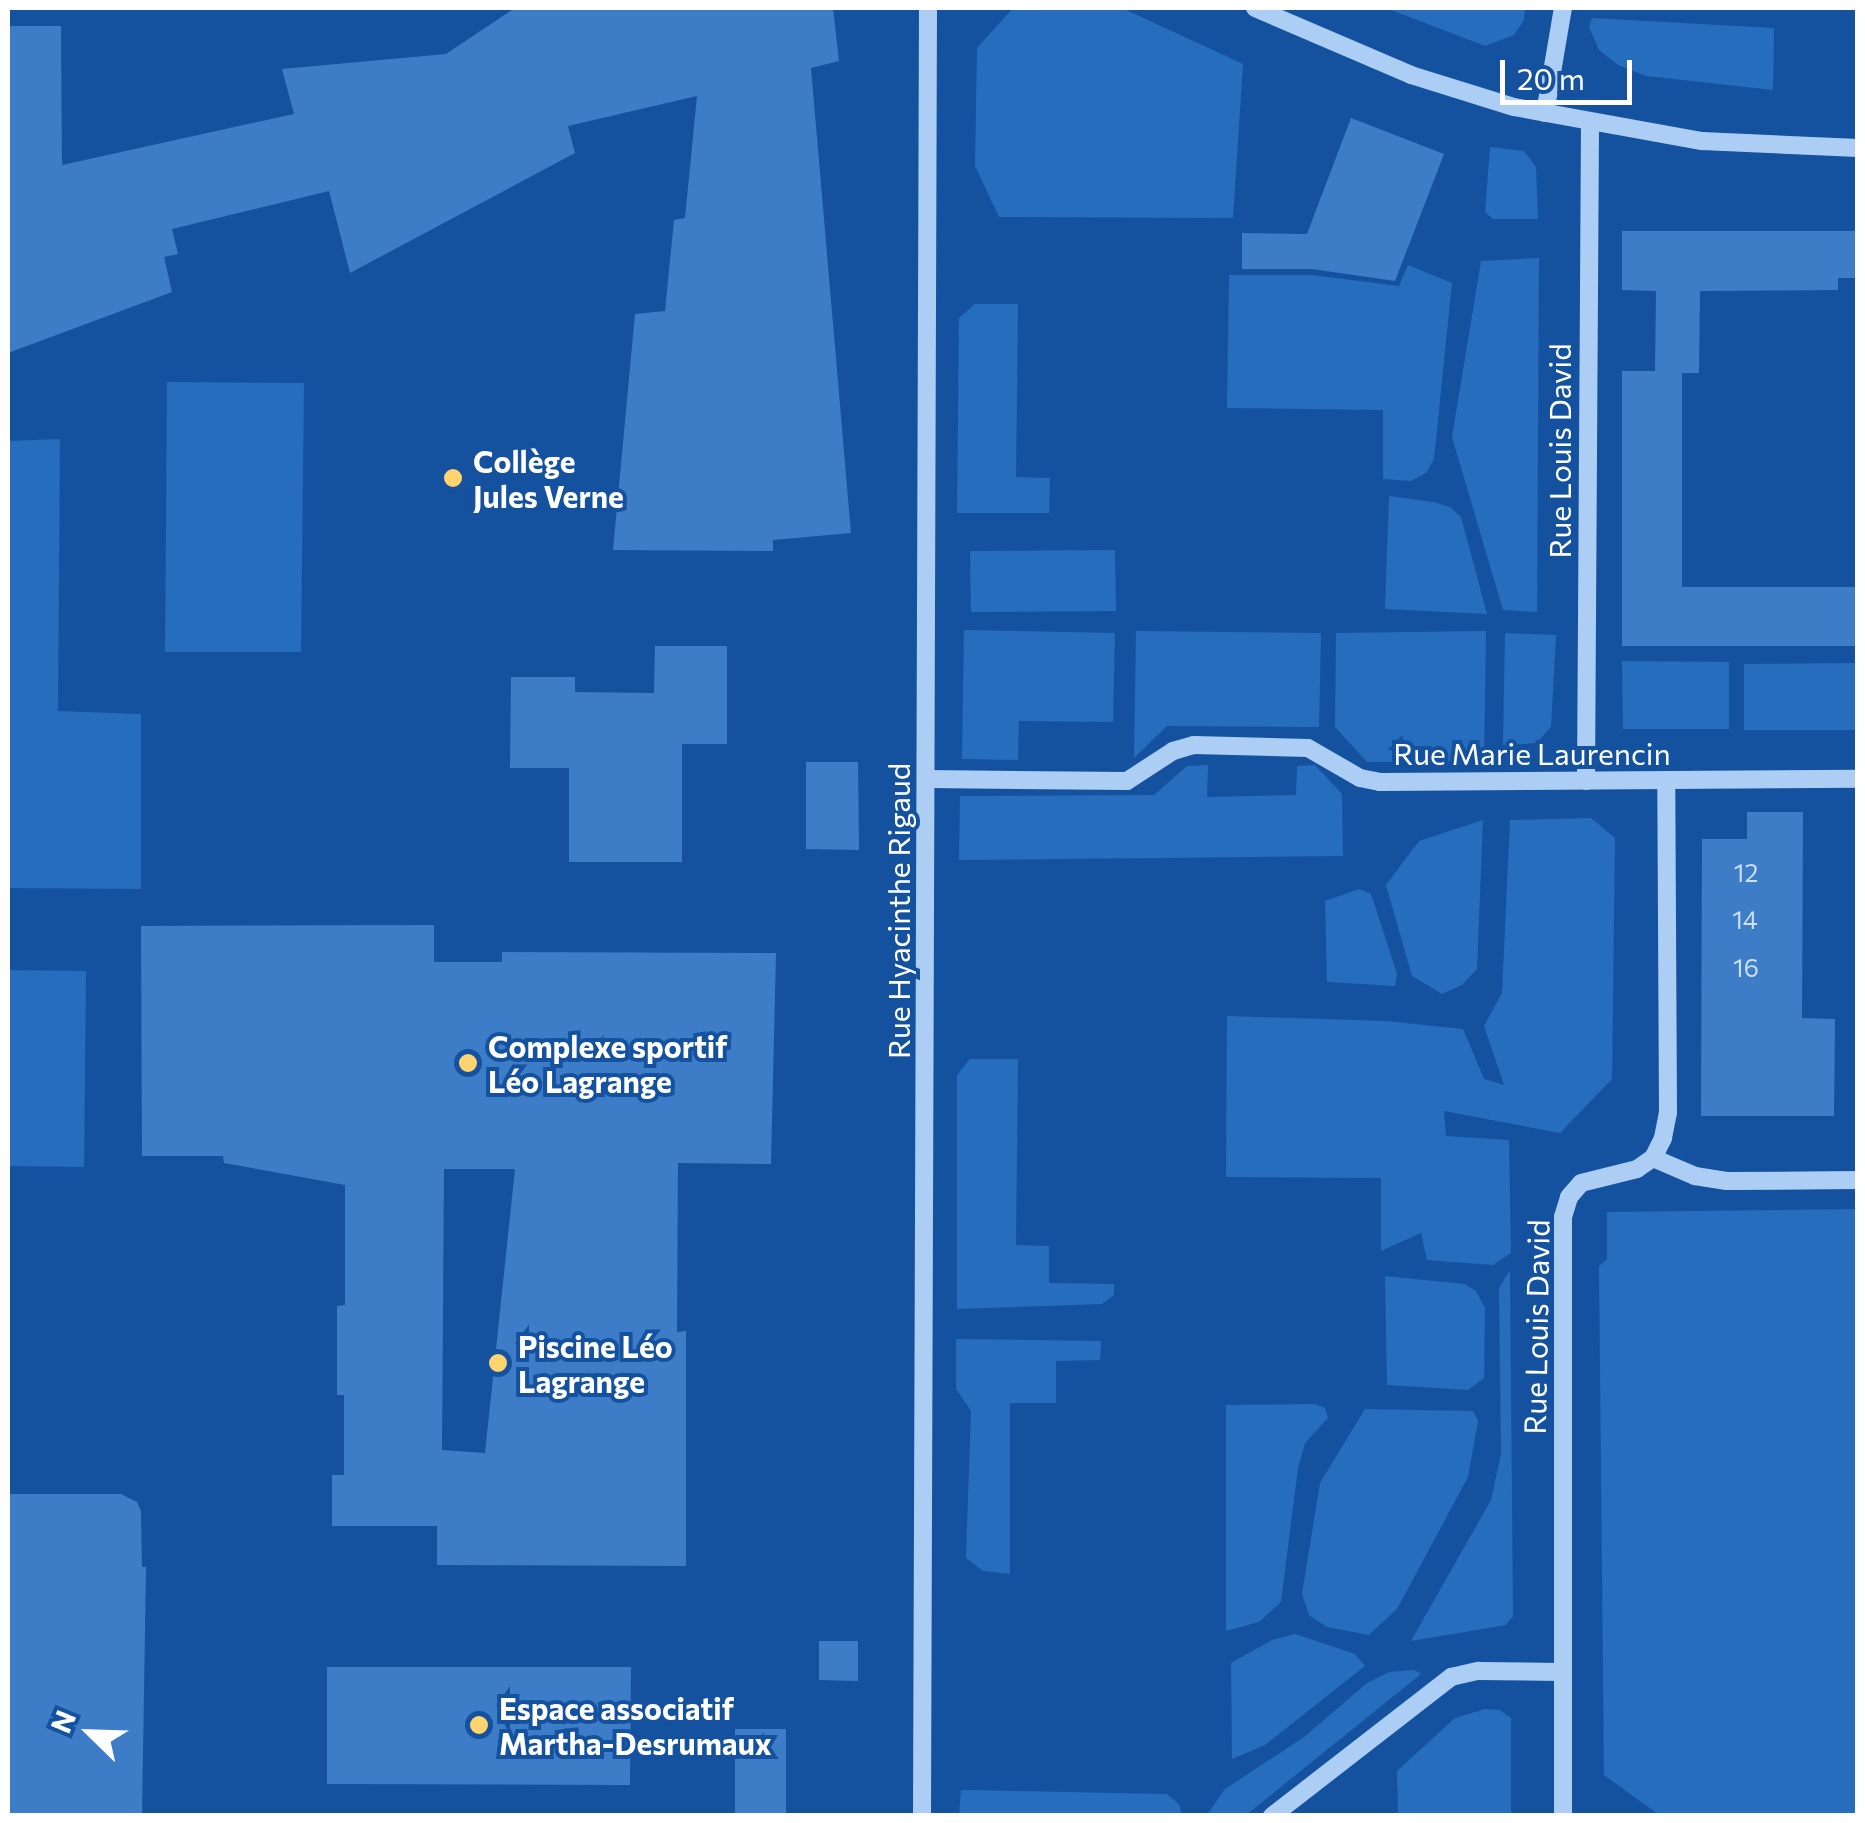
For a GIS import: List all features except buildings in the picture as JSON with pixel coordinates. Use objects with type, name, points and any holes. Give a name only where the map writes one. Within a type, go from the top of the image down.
[{"type":"street","name":"Rue Hyacinthe Rigaud","points":[[922,1816],[928,8]]},
{"type":"street","points":[[1255,8],[1411,75],[1545,113],[1702,141],[1858,148]]},
{"type":"street","points":[[1545,113],[1563,8]]},
{"type":"street","name":"Rue Louis David","points":[[1586,781],[1590,122]]},
{"type":"street","name":"Rue Marie Laurencin","points":[[926,780],[1127,781],[1173,750],[1212,746],[1308,748],[1360,778],[1380,782],[1858,779]]},
{"type":"street","points":[[1666,780],[1668,1114],[1664,1138],[1653,1158],[1678,1171],[1727,1181],[1858,1180]]},
{"type":"street","name":"Rue Louis David","points":[[1563,1816],[1564,1208],[1581,1182],[1638,1170],[1653,1158]]},
{"type":"street","points":[[1272,1816],[1451,1677],[1478,1672],[1563,1672]]},
{"type":"shaded area","points":[[1013,8],[1122,8],[1243,64],[1233,218],[999,217],[975,166],[977,48]]},
{"type":"shaded area","points":[[1386,8],[1525,8],[1524,20],[1514,35],[1485,46]]},
{"type":"shaded area","points":[[1592,18],[1774,28],[1773,90],[1646,76],[1618,65],[1599,50],[1589,27]]},
{"type":"shaded area","points":[[1490,147],[1524,151],[1536,167],[1538,219],[1493,219],[1485,212]]},
{"type":"shaded area","points":[[1539,258],[1537,612],[1503,610],[1452,437],[1481,261]]},
{"type":"shaded area","points":[[1408,265],[1452,283],[1434,459],[1426,473],[1411,481],[1383,479],[1383,410],[1227,408],[1229,275],[1312,275],[1399,286]]},
{"type":"shaded area","points":[[975,304],[1018,304],[1016,477],[1050,478],[1049,513],[957,513],[959,318]]},
{"type":"shaded area","points":[[167,382],[304,383],[301,652],[165,652]]},
{"type":"shaded area","points":[[60,439],[58,711],[141,714],[141,889],[8,888],[8,441]]},
{"type":"shaded area","points":[[1389,496],[1433,502],[1450,507],[1461,517],[1487,614],[1385,609]]},
{"type":"shaded area","points":[[1115,550],[1116,611],[971,612],[970,551]]},
{"type":"shaded area","points":[[964,630],[1115,633],[1113,722],[1019,721],[1018,760],[962,759]]},
{"type":"shaded area","points":[[1136,631],[1321,633],[1319,727],[1167,726],[1134,758]]},
{"type":"shaded area","points":[[1486,631],[1484,761],[1367,762],[1335,727],[1336,633]]},
{"type":"shaded area","points":[[1505,633],[1556,635],[1551,727],[1537,743],[1503,745]]},
{"type":"shaded area","points":[[1622,661],[1729,662],[1729,729],[1623,729]]},
{"type":"shaded area","points":[[1857,663],[1857,730],[1744,730],[1744,664]]},
{"type":"shaded area","points":[[1208,765],[1207,797],[1296,795],[1297,766],[1315,765],[1342,794],[1343,856],[959,860],[960,796],[1154,795],[1187,766]]},
{"type":"shaded area","points":[[1591,818],[1615,838],[1612,1079],[1560,1133],[1444,1111],[1446,1136],[1509,1140],[1511,1253],[1493,1265],[1427,1260],[1421,1233],[1381,1251],[1381,1178],[1226,1177],[1227,1016],[1386,1021],[1463,1029],[1484,1079],[1504,1085],[1484,1026],[1502,993],[1510,820]]},
{"type":"shaded area","points":[[1483,820],[1477,969],[1462,985],[1442,994],[1412,976],[1386,885],[1419,841]]},
{"type":"shaded area","points":[[1359,889],[1371,894],[1397,974],[1395,986],[1327,982],[1325,901]]},
{"type":"shaded area","points":[[8,970],[86,971],[84,1167],[8,1166]]},
{"type":"shaded area","points":[[970,1059],[1018,1059],[1016,1245],[1049,1246],[1049,1283],[1114,1284],[1114,1295],[1102,1304],[957,1309],[957,1075]]},
{"type":"shaded area","points":[[1857,1209],[1857,1815],[1659,1815],[1604,1775],[1599,1266],[1607,1259],[1607,1212]]},
{"type":"shaded area","points":[[1510,1270],[1513,1616],[1506,1625],[1411,1641],[1491,1500],[1501,1454],[1499,1288]]},
{"type":"shaded area","points":[[1385,1276],[1464,1284],[1476,1291],[1485,1308],[1484,1378],[1468,1390],[1387,1385]]},
{"type":"shaded area","points":[[956,1339],[1101,1341],[1100,1360],[1056,1361],[1056,1403],[1010,1403],[1010,1574],[983,1571],[966,1558],[971,1411],[956,1389]]},
{"type":"shaded area","points":[[1315,1404],[1325,1408],[1328,1418],[1305,1443],[1298,1468],[1281,1602],[1259,1622],[1226,1631],[1226,1405]]},
{"type":"shaded area","points":[[1365,1409],[1473,1411],[1478,1421],[1468,1477],[1397,1609],[1369,1635],[1327,1627],[1309,1615],[1302,1594],[1320,1483]]},
{"type":"shaded area","points":[[1295,1634],[1355,1654],[1365,1666],[1265,1745],[1232,1759],[1231,1663],[1272,1640]]},
{"type":"shaded area","points":[[1414,1670],[1421,1674],[1246,1815],[1207,1815],[1225,1789],[1304,1737],[1367,1683],[1389,1672]]},
{"type":"shaded area","points":[[1485,1709],[1500,1710],[1511,1718],[1511,1815],[1398,1815],[1397,1771],[1455,1718]]},
{"type":"shaded area","points":[[961,1790],[1167,1794],[1180,1805],[1181,1815],[959,1815]]},
{"type":"place","name":"Collège Jules Verne","points":[[453,478]]},
{"type":"place","name":"Complexe sportif Léo Lagrange","points":[[468,1063]]},
{"type":"place","name":"Piscine Léo Lagrange","points":[[498,1363]]},
{"type":"place","name":"Espace associatif Martha-Desrumaux","points":[[479,1725]]}]
